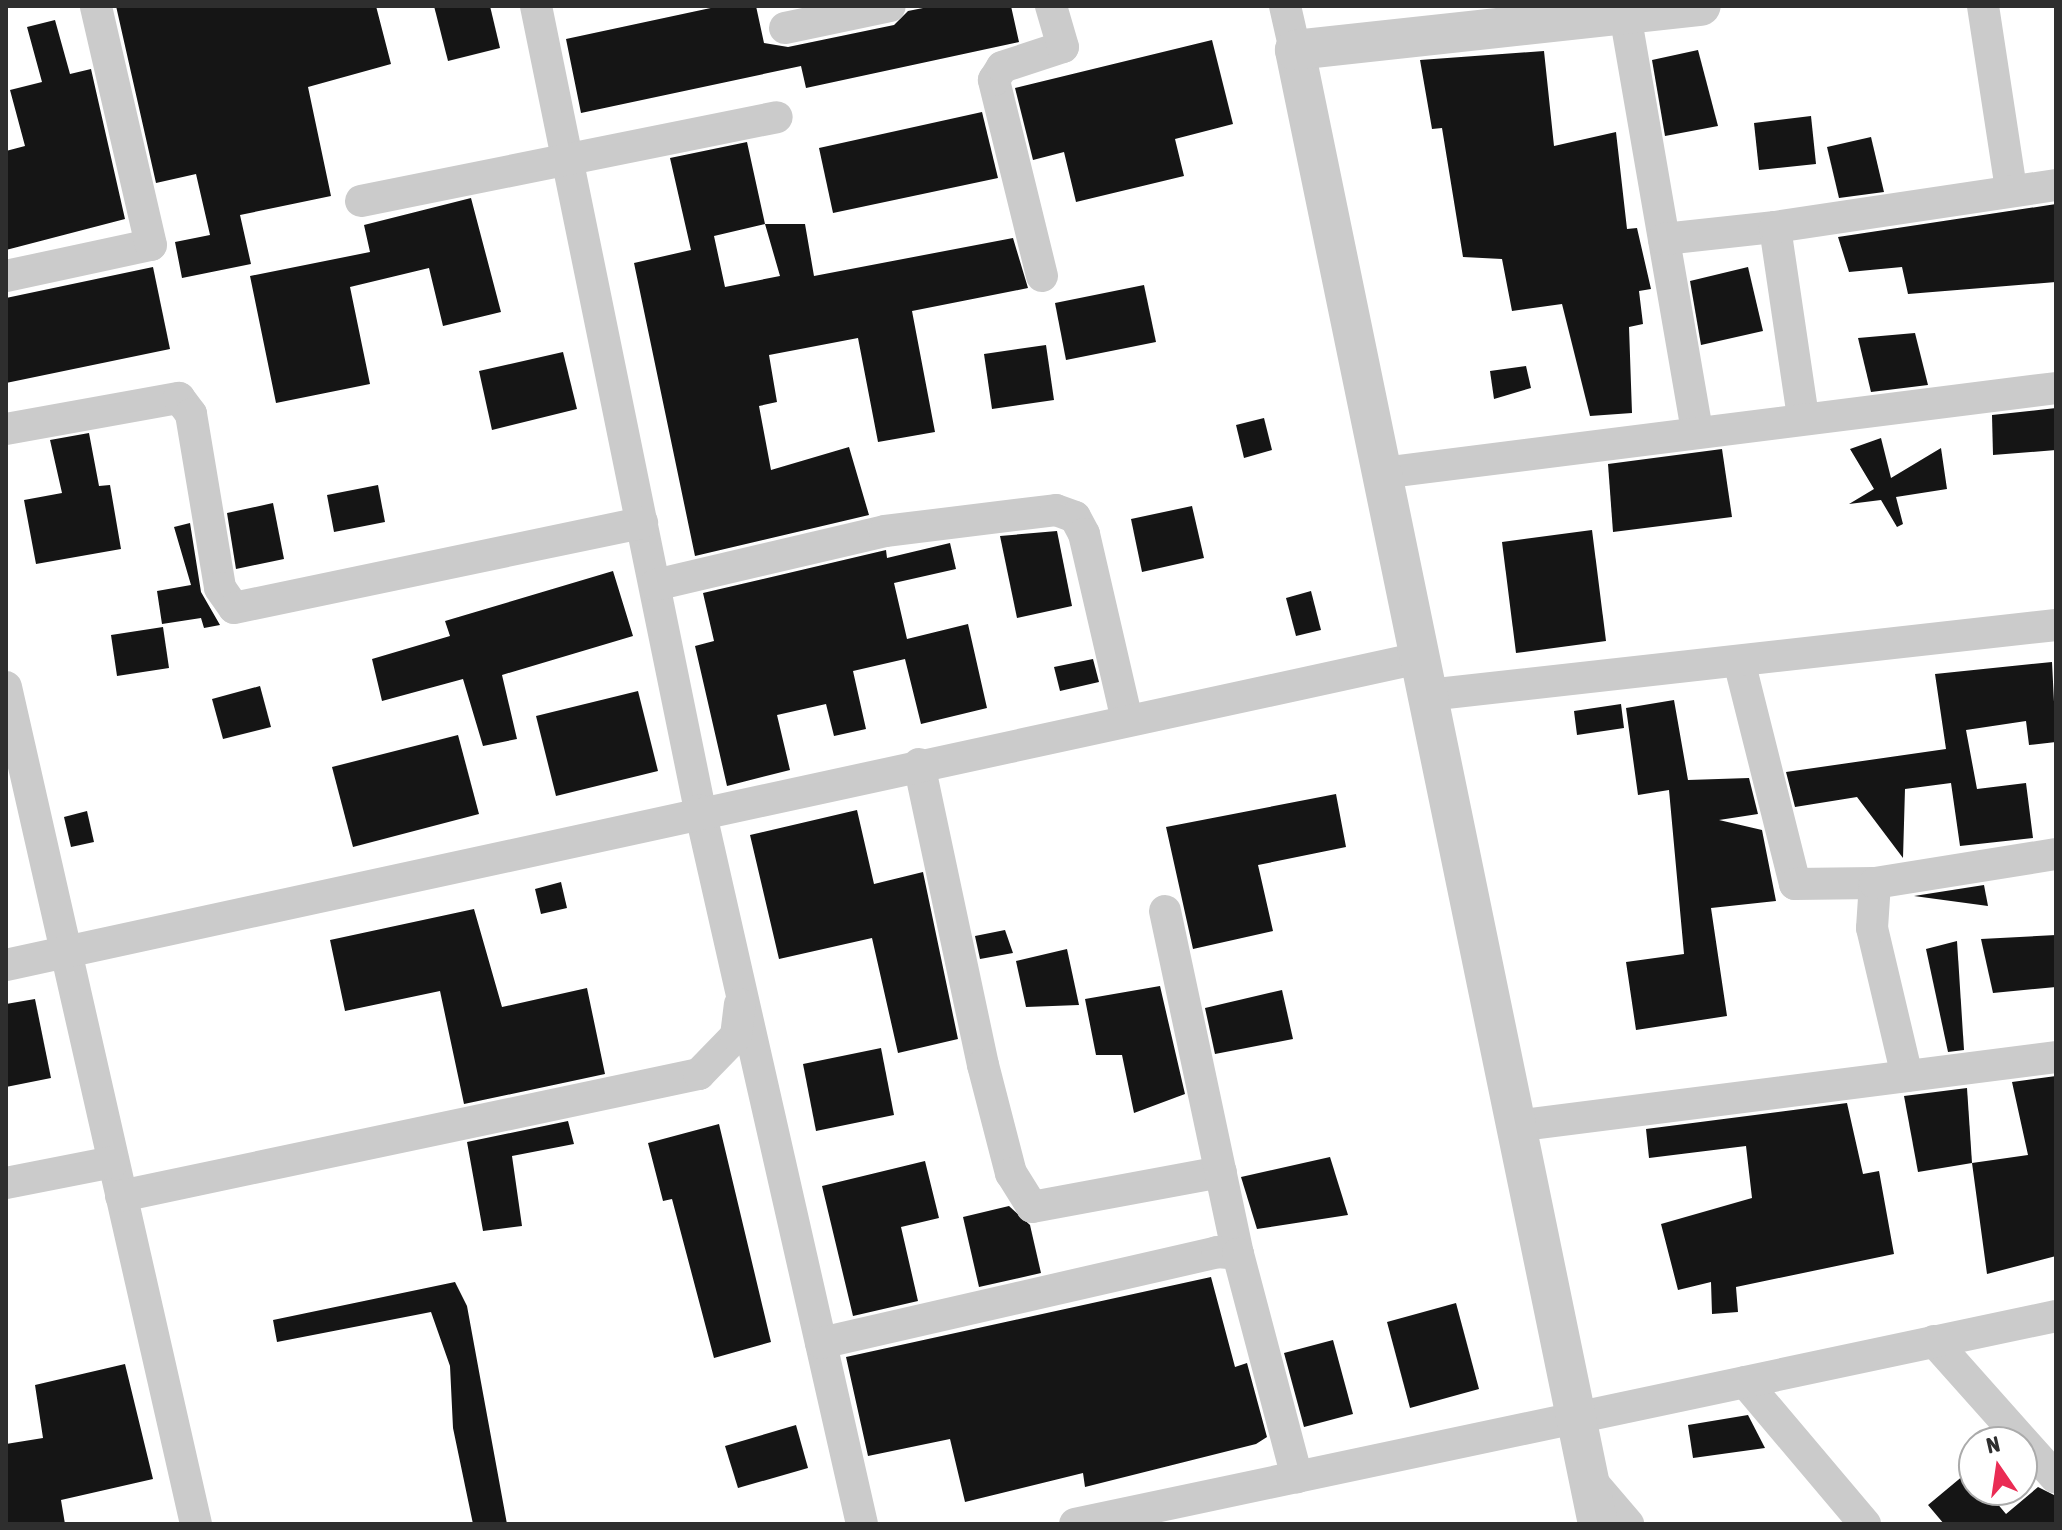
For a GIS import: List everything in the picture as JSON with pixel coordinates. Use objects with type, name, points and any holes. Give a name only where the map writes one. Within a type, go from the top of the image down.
[{"type":"street","points":[[6,276],[151,245],[96,6]]},
{"type":"street","points":[[536,6],[700,810],[862,1524]]},
{"type":"street","points":[[785,28],[890,6]]},
{"type":"street","points":[[1042,276],[994,80],[1002,67],[1063,47],[1051,6]]},
{"type":"street","points":[[1285,6],[1598,1524]]},
{"type":"street","points":[[1295,50],[1701,6]]},
{"type":"street","points":[[1983,6],[2011,189]]},
{"type":"street","points":[[1625,14],[1697,432]]},
{"type":"street","points":[[361,201],[777,117]]},
{"type":"street","points":[[1664,239],[1775,227],[2011,189],[2056,185]]},
{"type":"street","points":[[1775,227],[1803,417]]},
{"type":"street","points":[[1382,473],[1803,417],[2056,388]]},
{"type":"street","points":[[6,429],[179,398],[191,414],[220,588],[234,608],[642,523]]},
{"type":"street","points":[[655,585],[885,531],[1056,510],[1075,517],[1084,534],[1127,720]]},
{"type":"street","points":[[6,965],[700,810],[1127,720],[1424,677],[1739,661],[2056,625]]},
{"type":"street","points":[[1739,661],[1795,884],[1875,883],[2056,854]]},
{"type":"street","points":[[6,687],[196,1524]]},
{"type":"street","points":[[919,764],[983,1065],[1011,1173],[1032,1207],[1221,1172]]},
{"type":"street","points":[[1875,883],[1872,928],[1907,1076]]},
{"type":"street","points":[[1165,911],[1238,1254],[1297,1477]]},
{"type":"street","points":[[121,1196],[699,1074],[736,1036],[742,985]]},
{"type":"street","points":[[1516,1126],[2056,1057]]},
{"type":"street","points":[[6,1183],[113,1162]]},
{"type":"street","points":[[821,1343],[1217,1252],[1238,1254]]},
{"type":"street","points":[[1089,1523],[2056,1316]]},
{"type":"street","points":[[1934,1341],[2056,1478]]},
{"type":"street","points":[[1745,1382],[1865,1524]]},
{"type":"street","points":[[1588,1477],[1628,1524]]},
{"type":"building","points":[[116,6],[376,6],[391,64],[308,87],[331,196],[240,215],[251,264],[182,278],[175,242],[210,235],[196,174],[156,183]]},
{"type":"building","points":[[434,6],[490,6],[500,48],[448,61]]},
{"type":"building","points":[[720,6],[756,6],[764,43],[788,47],[894,25],[908,11],[933,6],[1011,6],[1019,42],[806,88],[801,66],[581,113],[566,39]]},
{"type":"building","points":[[55,20],[70,74],[91,69],[125,219],[6,250],[6,151],[25,146],[10,90],[42,82],[27,27]]},
{"type":"building","points":[[1212,40],[1233,124],[1175,139],[1184,176],[1076,202],[1064,152],[1033,160],[1015,88]]},
{"type":"building","points":[[1698,50],[1718,126],[1665,136],[1652,60]]},
{"type":"building","points":[[1544,51],[1554,146],[1616,132],[1627,229],[1637,228],[1651,289],[1639,291],[1643,324],[1629,327],[1632,413],[1590,416],[1562,304],[1512,311],[1502,259],[1463,257],[1442,128],[1432,129],[1420,60]]},
{"type":"building","points":[[982,112],[998,178],[833,213],[819,148]]},
{"type":"building","points":[[1811,116],[1816,164],[1759,170],[1754,123]]},
{"type":"building","points":[[1871,137],[1884,192],[1839,198],[1827,147]]},
{"type":"building","points":[[747,142],[765,224],[805,224],[814,276],[1013,238],[1028,288],[912,311],[935,432],[878,442],[858,338],[769,355],[777,402],[759,406],[771,470],[849,447],[869,515],[695,556],[634,263],[691,250],[670,158]],"holes":[[[765,224],[780,276],[725,287],[714,236]]]},
{"type":"building","points":[[471,198],[501,312],[443,326],[429,268],[350,287],[370,384],[276,403],[250,276],[370,252],[364,225]]},
{"type":"building","points":[[2056,204],[2056,282],[1908,294],[1902,267],[1849,272],[1838,237]]},
{"type":"building","points":[[153,267],[170,349],[6,383],[6,298]]},
{"type":"building","points":[[1748,267],[1763,331],[1701,345],[1690,281]]},
{"type":"building","points":[[1144,285],[1156,342],[1066,360],[1055,303]]},
{"type":"building","points":[[1915,333],[1928,385],[1871,392],[1858,338]]},
{"type":"building","points":[[1046,345],[1054,400],[992,409],[984,354]]},
{"type":"building","points":[[563,352],[577,409],[492,430],[479,371]]},
{"type":"building","points":[[1526,366],[1531,388],[1494,399],[1490,371]]},
{"type":"building","points":[[2056,408],[2056,450],[1993,455],[1992,415]]},
{"type":"building","points":[[1264,418],[1272,450],[1244,458],[1236,425]]},
{"type":"building","points":[[89,433],[99,486],[110,485],[121,549],[36,564],[24,500],[62,493],[50,440]]},
{"type":"building","points":[[1881,438],[1891,478],[1941,448],[1947,489],[1896,497],[1903,524],[1897,527],[1881,500],[1849,504],[1874,489],[1850,449]]},
{"type":"building","points":[[1722,449],[1732,517],[1613,532],[1608,464]]},
{"type":"building","points":[[378,485],[385,522],[334,532],[327,495]]},
{"type":"building","points":[[273,503],[284,559],[236,569],[227,513]]},
{"type":"building","points":[[1192,506],[1204,558],[1142,572],[1131,519]]},
{"type":"building","points":[[190,523],[201,592],[220,625],[204,628],[201,618],[162,624],[157,591],[191,585],[174,527]]},
{"type":"building","points":[[1592,530],[1606,641],[1516,653],[1502,542]]},
{"type":"building","points":[[1057,531],[1072,606],[1017,618],[1000,536]]},
{"type":"building","points":[[950,543],[956,569],[894,583],[907,639],[968,624],[987,708],[921,724],[905,659],[853,671],[866,729],[834,736],[826,704],[777,715],[790,770],[727,786],[695,646],[714,641],[703,593],[886,550],[887,558]]},
{"type":"building","points":[[613,571],[633,636],[502,675],[517,739],[483,746],[463,679],[382,701],[372,659],[450,636],[445,621]]},
{"type":"building","points":[[1311,591],[1321,630],[1296,636],[1286,598]]},
{"type":"building","points":[[163,627],[169,668],[117,676],[111,635]]},
{"type":"building","points":[[1093,659],[1099,682],[1060,691],[1054,667]]},
{"type":"building","points":[[2052,662],[2056,742],[2029,745],[2026,721],[1966,730],[1977,789],[2026,783],[2033,838],[1960,846],[1951,783],[1905,789],[1903,858],[1857,797],[1795,807],[1786,772],[1946,749],[1935,674]]},
{"type":"building","points":[[260,686],[271,727],[223,739],[212,699]]},
{"type":"building","points":[[638,691],[658,771],[556,796],[536,716]]},
{"type":"building","points":[[1674,700],[1688,780],[1749,778],[1758,814],[1719,820],[1762,830],[1776,901],[1711,908],[1727,1016],[1636,1030],[1626,962],[1684,954],[1669,790],[1638,795],[1626,708]]},
{"type":"building","points":[[1621,704],[1624,728],[1577,735],[1574,711]]},
{"type":"building","points":[[458,735],[479,814],[353,847],[332,767]]},
{"type":"building","points":[[1336,794],[1346,847],[1258,865],[1273,931],[1193,949],[1166,827]]},
{"type":"building","points":[[857,810],[874,884],[923,872],[958,1039],[898,1053],[872,938],[779,959],[750,835]]},
{"type":"building","points":[[87,811],[94,842],[71,847],[64,817]]},
{"type":"building","points":[[561,882],[567,908],[541,914],[535,889]]},
{"type":"building","points":[[1984,885],[1988,906],[1914,896]]},
{"type":"building","points":[[474,909],[502,1007],[587,988],[605,1074],[464,1104],[440,991],[345,1011],[330,940]]},
{"type":"building","points":[[1005,930],[1013,953],[980,959],[975,936]]},
{"type":"building","points":[[2056,935],[2056,987],[1993,993],[1981,939]]},
{"type":"building","points":[[1957,941],[1964,1050],[1948,1052],[1926,949]]},
{"type":"building","points":[[1067,949],[1079,1005],[1026,1007],[1016,961]]},
{"type":"building","points":[[1160,986],[1185,1094],[1134,1113],[1122,1055],[1096,1055],[1085,999]]},
{"type":"building","points":[[1282,990],[1293,1039],[1215,1054],[1205,1008]]},
{"type":"building","points":[[35,999],[51,1078],[6,1087],[6,1004]]},
{"type":"building","points":[[881,1048],[894,1115],[816,1131],[803,1064]]},
{"type":"building","points":[[2056,1076],[2056,1256],[1987,1274],[1972,1163],[2028,1155],[2012,1082]]},
{"type":"building","points":[[1967,1088],[1972,1163],[1918,1172],[1904,1096]]},
{"type":"building","points":[[1847,1103],[1863,1174],[1879,1171],[1894,1254],[1736,1287],[1738,1312],[1712,1314],[1711,1282],[1678,1290],[1661,1224],[1752,1198],[1746,1146],[1649,1158],[1646,1129]]},
{"type":"building","points":[[568,1121],[574,1144],[512,1156],[522,1226],[483,1231],[467,1142]]},
{"type":"building","points":[[719,1124],[771,1342],[714,1358],[672,1199],[663,1201],[648,1143]]},
{"type":"building","points":[[1330,1157],[1348,1215],[1257,1229],[1241,1177]]},
{"type":"building","points":[[925,1161],[939,1218],[901,1227],[918,1301],[853,1316],[822,1186]]},
{"type":"building","points":[[1009,1206],[1030,1225],[1041,1273],[979,1287],[963,1217]]},
{"type":"building","points":[[1211,1277],[1235,1367],[1247,1363],[1267,1437],[1256,1444],[1085,1487],[1083,1473],[965,1502],[950,1439],[868,1456],[846,1357]]},
{"type":"building","points":[[455,1282],[467,1306],[507,1524],[473,1524],[453,1428],[450,1366],[431,1312],[277,1342],[273,1320]]},
{"type":"building","points":[[1456,1303],[1479,1389],[1410,1408],[1387,1322]]},
{"type":"building","points":[[1333,1340],[1353,1414],[1304,1427],[1284,1353]]},
{"type":"building","points":[[125,1364],[153,1479],[61,1500],[65,1524],[6,1524],[6,1444],[43,1438],[35,1385]]},
{"type":"building","points":[[1748,1415],[1765,1448],[1693,1458],[1688,1425]]},
{"type":"building","points":[[796,1425],[808,1468],[738,1488],[725,1446]]},
{"type":"building","points":[[1958,1480],[1958,1506],[1999,1506],[2006,1514],[2015,1506],[2038,1506],[2038,1487],[2056,1496],[2056,1524],[1944,1524],[1928,1505]]}]
